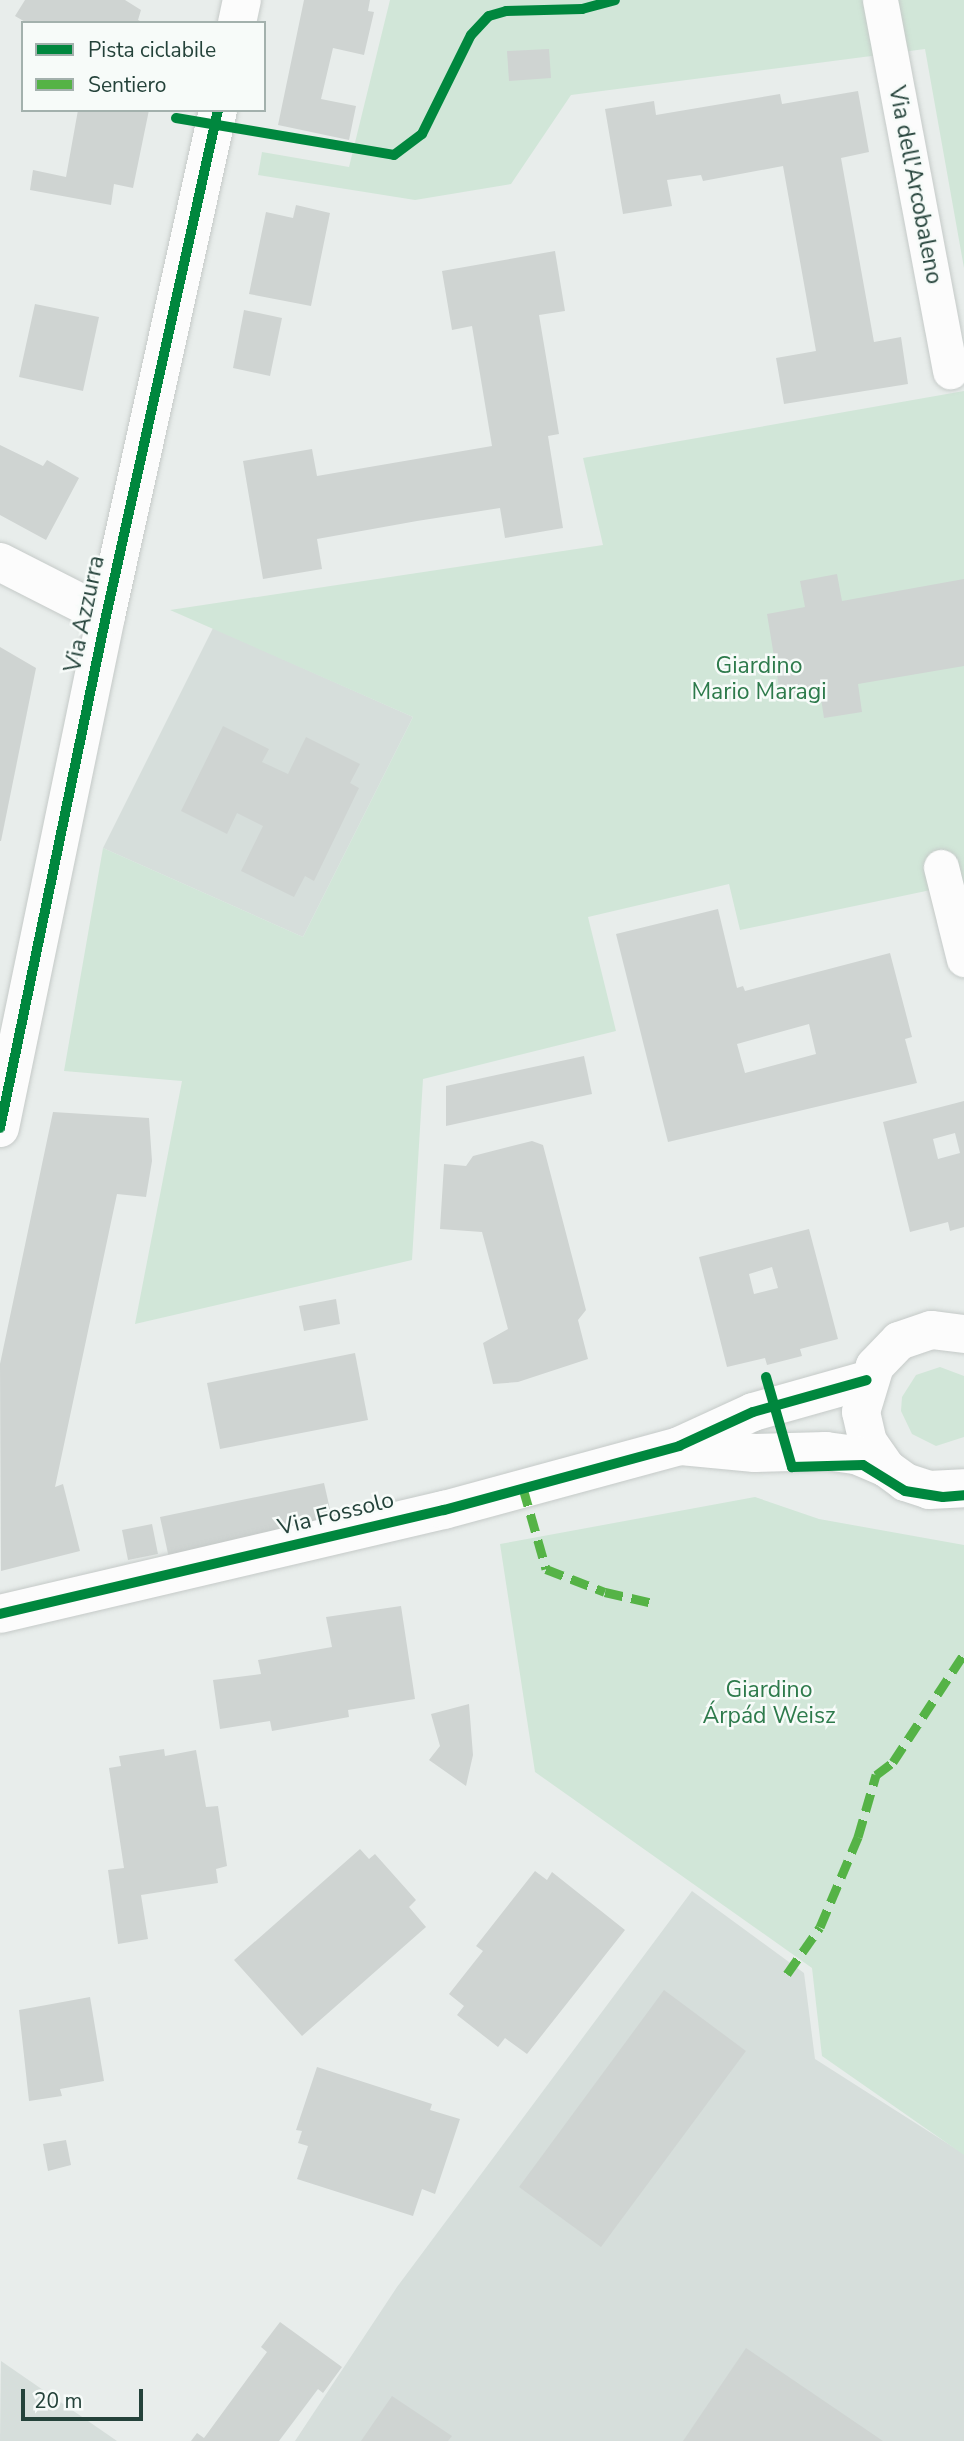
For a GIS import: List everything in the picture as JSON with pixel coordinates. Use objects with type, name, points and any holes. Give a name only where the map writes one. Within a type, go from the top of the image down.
[{"type":"street","points":[[237,21],[242,0]]},
{"type":"street","name":"Via dell'Arcobaleno","points":[[880,0],[950,371]]},
{"type":"street","name":"Via Azzurra","points":[[0,1128],[106,616],[218,112]]},
{"type":"street","points":[[0,562],[106,616]]},
{"type":"street","points":[[941,867],[964,959]]},
{"type":"street","points":[[886,1468],[873,1453],[862,1426],[867,1380],[886,1352],[899,1341],[931,1330],[959,1329]]},
{"type":"street","name":"Via Fossolo","points":[[0,1614],[431,1513],[679,1446],[753,1412],[867,1380]]},
{"type":"street","name":"Via Fossolo","points":[[679,1446],[755,1453],[826,1451],[856,1455],[886,1468],[905,1482],[929,1490],[964,1488]]},
{"type":"shaded area","points":[[213,628],[413,717],[303,937],[103,848]]},
{"type":"shaded area","points":[[692,1891],[804,1973],[815,2059],[964,2154],[964,2441],[295,2441],[397,2287]]},
{"type":"shaded area","points":[[1,2361],[117,2441],[0,2441]]},
{"type":"green space","points":[[390,0],[964,0],[964,268],[925,49],[571,95],[511,184],[415,200],[258,175],[262,152],[349,167]]},
{"type":"green space","name":"Giardino Mario Maragi","points":[[964,391],[964,883],[740,930],[729,884],[588,917],[616,1031],[423,1079],[412,1260],[135,1324],[182,1081],[64,1071],[103,848],[303,937],[413,717],[170,610],[603,545],[583,458]]},
{"type":"green space","points":[[940,1367],[964,1376],[964,1437],[936,1446],[912,1434],[901,1411],[902,1397],[916,1375]]},
{"type":"green space","name":"Giardino Árpád Weisz","points":[[755,1497],[819,1519],[964,1545],[964,2155],[822,2056],[812,1968],[535,1772],[500,1544]]},
{"type":"building","points":[[25,0],[125,0],[141,10],[140,21],[24,21],[15,16]]},
{"type":"building","points":[[304,0],[370,0],[368,11],[374,12],[364,55],[333,48],[321,99],[356,106],[349,140],[278,125]]},
{"type":"building","points":[[549,49],[551,78],[509,81],[507,51]]},
{"type":"building","points":[[858,91],[869,152],[841,158],[874,342],[901,337],[908,384],[784,404],[776,358],[816,351],[783,166],[703,181],[701,175],[667,180],[672,206],[623,214],[605,109],[654,101],[656,115],[780,94],[782,104]]},
{"type":"building","points":[[78,112],[149,112],[133,188],[114,184],[111,205],[30,190],[33,170],[66,177]]},
{"type":"building","points":[[296,205],[330,213],[311,306],[249,294],[266,212],[293,218]]},
{"type":"building","points":[[555,251],[565,311],[539,315],[559,434],[548,436],[563,528],[505,538],[500,508],[417,521],[317,539],[322,569],[263,579],[243,461],[312,449],[317,476],[492,446],[472,326],[452,330],[442,271]]},
{"type":"building","points":[[35,304],[99,317],[83,391],[19,377]]},
{"type":"building","points":[[244,310],[282,318],[270,376],[233,368]]},
{"type":"building","points":[[0,445],[43,466],[47,460],[79,478],[46,540],[0,515]]},
{"type":"building","points":[[837,574],[842,601],[964,579],[964,666],[858,684],[862,712],[824,718],[820,692],[781,699],[767,614],[805,607],[800,581]]},
{"type":"building","points":[[0,647],[36,668],[1,841],[0,841]]},
{"type":"building","points":[[223,726],[269,749],[262,762],[288,774],[306,737],[360,764],[350,783],[359,788],[314,881],[305,876],[294,897],[241,871],[263,826],[237,813],[227,834],[181,811]]},
{"type":"building","points":[[718,909],[737,988],[743,986],[745,991],[890,953],[912,1037],[905,1039],[917,1083],[668,1142],[616,934]],"holes":[[[809,1024],[816,1054],[745,1073],[737,1044]]]},
{"type":"building","points":[[584,1056],[592,1094],[446,1126],[446,1086]]},
{"type":"building","points":[[964,1101],[964,1227],[950,1231],[948,1222],[910,1232],[883,1122]],"holes":[[[955,1133],[960,1153],[938,1159],[933,1139]]]},
{"type":"building","points":[[53,1112],[149,1118],[152,1161],[146,1197],[117,1194],[55,1487],[63,1484],[80,1551],[1,1571],[0,1364]]},
{"type":"building","points":[[532,1141],[543,1145],[586,1310],[578,1320],[588,1359],[518,1382],[493,1384],[483,1343],[508,1329],[482,1232],[440,1229],[444,1164],[466,1166],[473,1156]]},
{"type":"building","points":[[809,1229],[838,1339],[800,1349],[802,1356],[767,1365],[765,1358],[727,1367],[699,1257]],"holes":[[[772,1267],[778,1288],[754,1294],[749,1274]]]},
{"type":"building","points":[[336,1299],[340,1324],[304,1331],[299,1306]]},
{"type":"building","points":[[355,1353],[368,1420],[220,1449],[207,1383]]},
{"type":"building","points":[[324,1483],[332,1518],[169,1558],[160,1517]]},
{"type":"building","points":[[152,1524],[158,1554],[128,1560],[122,1530]]},
{"type":"building","points":[[401,1606],[415,1699],[348,1710],[349,1717],[272,1731],[270,1721],[220,1729],[213,1680],[261,1674],[258,1660],[332,1647],[326,1617]]},
{"type":"building","points":[[469,1704],[473,1755],[466,1786],[429,1760],[440,1746],[431,1714]]},
{"type":"building","points":[[164,1749],[165,1756],[196,1750],[206,1807],[218,1806],[227,1866],[216,1869],[218,1883],[141,1895],[148,1939],[118,1944],[108,1870],[124,1868],[109,1768],[121,1766],[119,1756]]},
{"type":"building","points":[[360,1849],[369,1859],[375,1854],[416,1900],[409,1907],[426,1927],[302,2036],[234,1960]]},
{"type":"building","points":[[535,1871],[547,1880],[552,1872],[625,1930],[527,2054],[505,2038],[498,2047],[457,2015],[464,2006],[449,1994],[483,1951],[476,1946]]},
{"type":"building","points":[[664,1990],[746,2051],[601,2247],[519,2187]]},
{"type":"building","points":[[90,1997],[104,2081],[60,2089],[62,2096],[29,2101],[19,2010]]},
{"type":"building","points":[[317,2067],[432,2104],[430,2110],[460,2119],[435,2194],[422,2189],[413,2216],[297,2179],[308,2146],[298,2143],[302,2131],[296,2130]]},
{"type":"building","points":[[66,2140],[71,2165],[48,2171],[43,2144]]},
{"type":"building","points":[[280,2322],[342,2367],[323,2393],[318,2389],[279,2441],[191,2441],[197,2433],[204,2438],[267,2352],[261,2347]]},
{"type":"building","points":[[746,2348],[883,2441],[683,2441]]},
{"type":"building","points":[[392,2396],[452,2436],[448,2441],[361,2441]]},
{"type":"marked path","points":[[523,1488],[546,1569],[605,1592],[657,1604]]},
{"type":"marked path","points":[[787,1974],[820,1927],[858,1837],[876,1775],[893,1762],[964,1654]]},
{"type":"cycle path","points":[[176,118],[394,155],[422,134],[471,35],[489,16],[506,11],[582,9],[615,0]]},
{"type":"cycle path","points":[[0,1128],[106,616],[218,112]]},
{"type":"cycle path","points":[[766,1377],[792,1467],[863,1465],[905,1491],[943,1497],[964,1495]]},
{"type":"cycle path","points":[[0,1614],[444,1510],[679,1446],[753,1412],[867,1380]]}]
